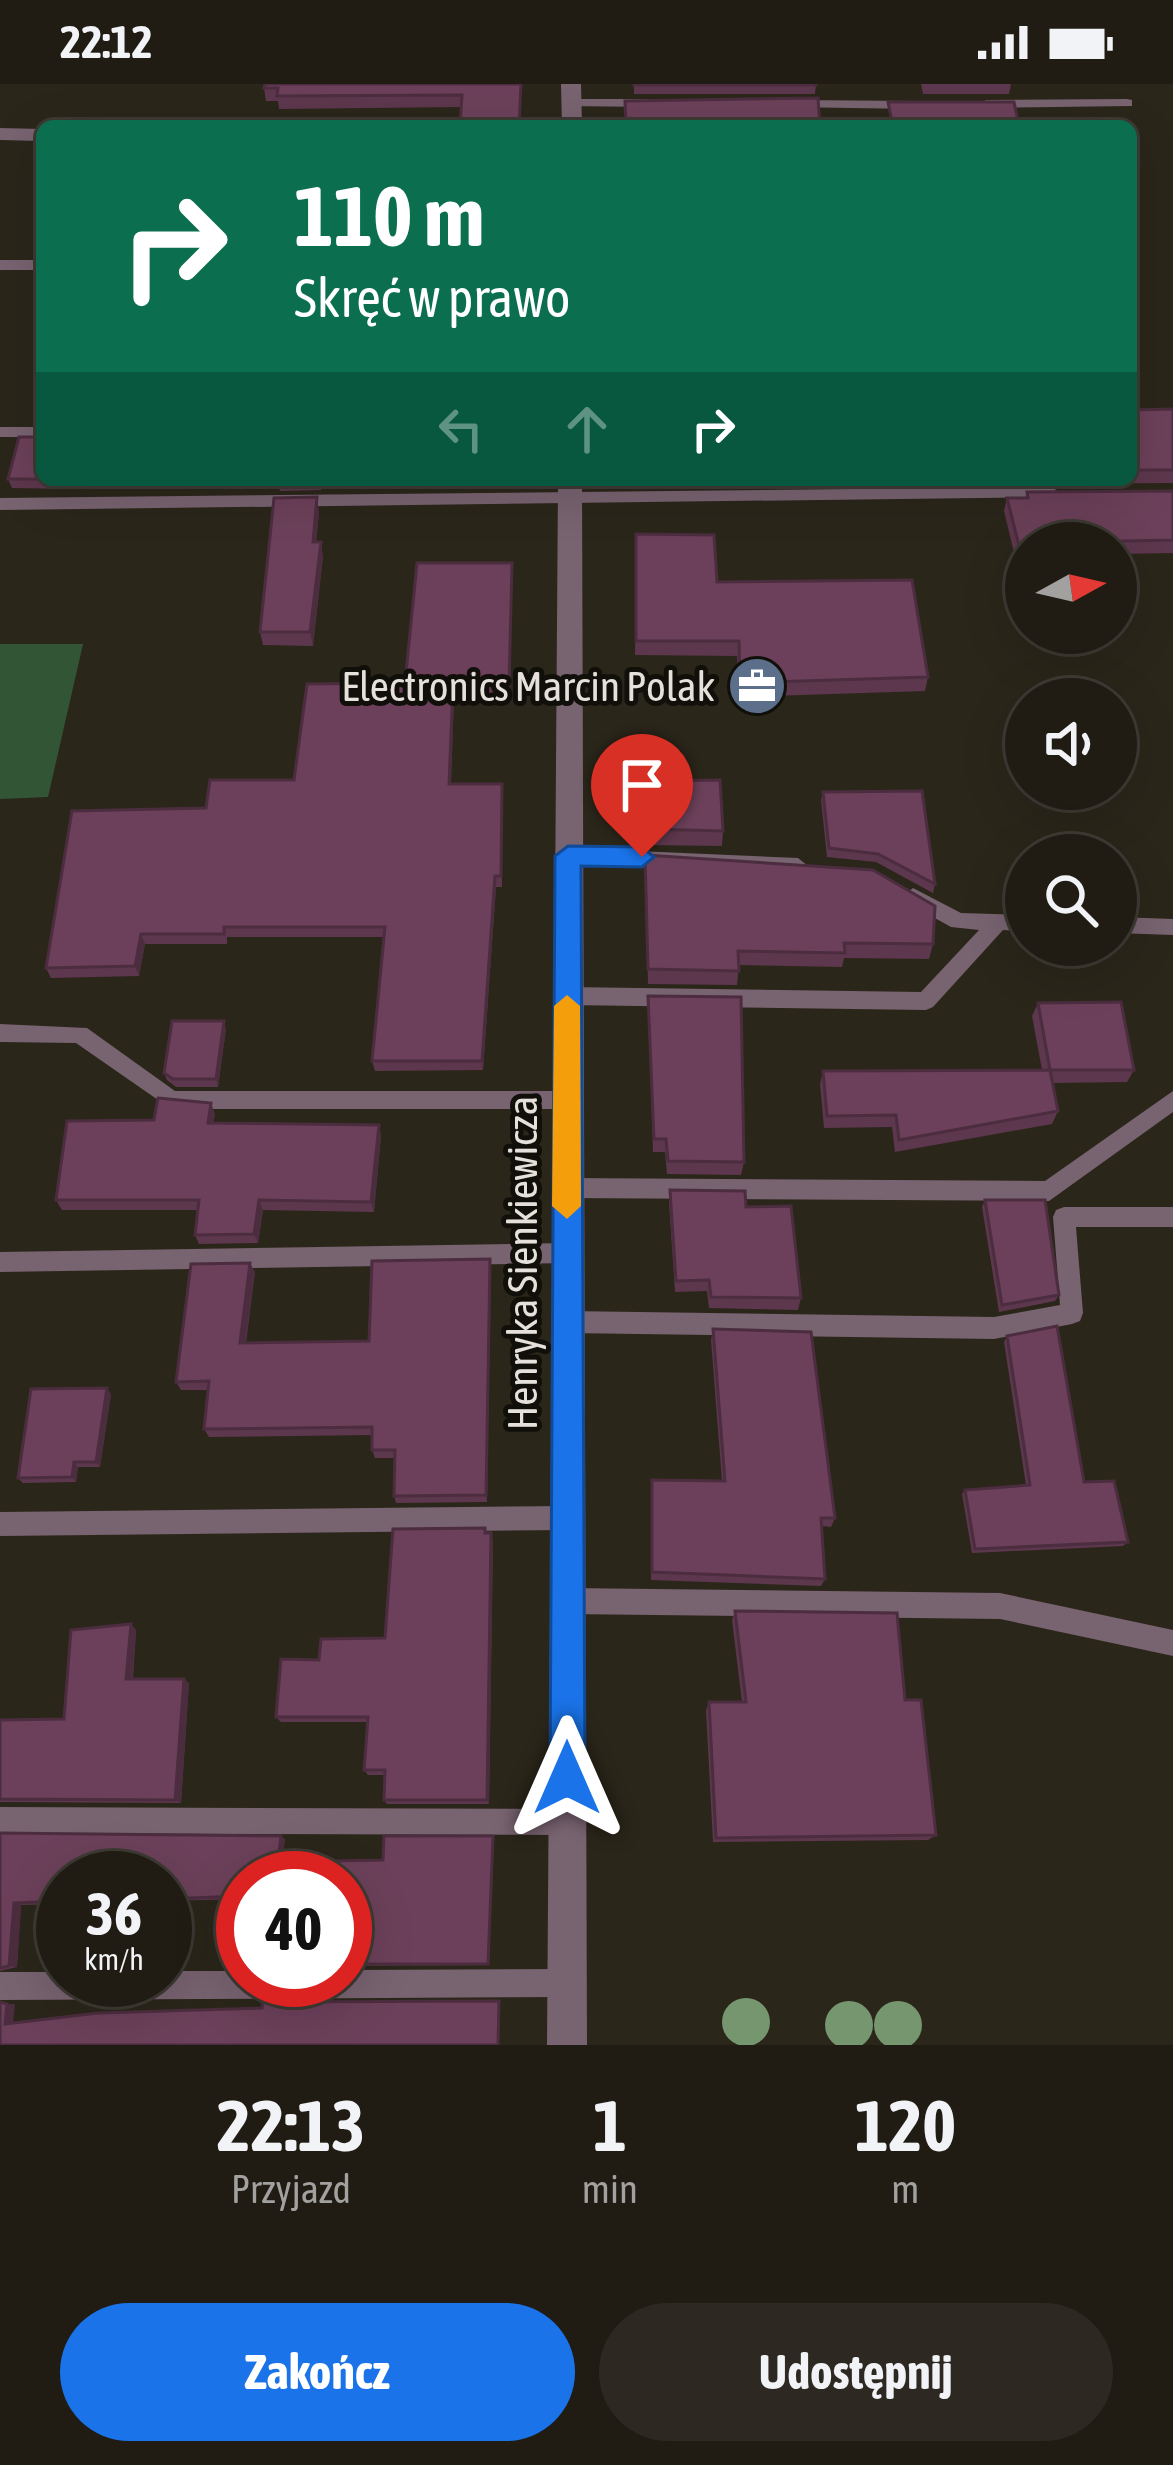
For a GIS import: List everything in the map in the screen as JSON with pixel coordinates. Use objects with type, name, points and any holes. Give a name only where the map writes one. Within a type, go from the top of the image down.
[{"type":"street","points":[[0,134],[36,135]]},
{"type":"street","name":"Henryka Sienkiewicza","points":[[567,2045],[570,489]]},
{"type":"lane","points":[[572,93],[659,103]]},
{"type":"lane","points":[[770,104],[926,105]]},
{"type":"lane","points":[[971,104],[1127,104]]},
{"type":"lane","points":[[0,265],[36,265]]},
{"type":"lane","points":[[0,432],[36,432]]},
{"type":"lane","points":[[0,504],[570,489],[1081,493]]},
{"type":"lane","points":[[568,856],[727,859],[811,867]]},
{"type":"lane","points":[[891,883],[958,921],[1005,922]]},
{"type":"lane","points":[[567,996],[926,1001],[998,922]]},
{"type":"lane","points":[[1137,926],[1173,927]]},
{"type":"lane","points":[[0,1033],[80,1034],[171,1100],[566,1100]]},
{"type":"lane","points":[[566,1188],[1049,1191],[1173,1100]]},
{"type":"lane","points":[[567,1322],[994,1328],[1072,1313],[1064,1217],[1173,1217]]},
{"type":"lane","points":[[0,1262],[567,1253]]},
{"type":"lane","points":[[0,1524],[567,1518]]},
{"type":"lane","points":[[567,1601],[1000,1606],[1173,1643]]},
{"type":"lane","points":[[0,1820],[567,1822]]},
{"type":"lane","points":[[0,1986],[567,1983]]},
{"type":"green space","points":[[0,644],[83,644],[48,797],[0,799]]},
{"type":"building","points":[[265,84],[521,84],[519,120],[460,120],[462,95],[277,96],[278,88],[264,88]]},
{"type":"building","points":[[816,84],[816,85],[634,85]]},
{"type":"building","points":[[818,98],[820,120],[626,120],[625,101]]},
{"type":"building","points":[[888,102],[1014,102],[1018,120],[892,120]]},
{"type":"building","points":[[1173,409],[1173,470],[1137,470],[1137,410]]},
{"type":"building","points":[[19,437],[36,437],[36,479],[8,479]]},
{"type":"building","points":[[1173,491],[1173,540],[1137,541],[1137,522],[1013,522],[1007,498],[1028,498],[1027,492]]},
{"type":"building","points":[[317,497],[313,542],[321,542],[310,632],[260,632],[274,498]]},
{"type":"building","points":[[636,534],[714,535],[717,582],[912,580],[928,677],[740,683],[739,641],[636,641]]},
{"type":"building","points":[[417,563],[512,563],[509,686],[453,685],[449,784],[502,784],[501,876],[495,876],[482,1061],[372,1061],[385,927],[224,927],[224,934],[141,934],[135,966],[46,968],[72,811],[206,808],[210,780],[294,780],[307,684],[405,683]]},
{"type":"building","points":[[720,780],[723,831],[646,829],[645,781]]},
{"type":"building","points":[[922,791],[935,884],[878,854],[829,848],[823,792]]},
{"type":"building","points":[[645,855],[873,870],[935,906],[933,944],[844,943],[845,953],[738,951],[739,971],[648,969]]},
{"type":"building","points":[[648,996],[741,997],[744,1162],[668,1161],[666,1139],[654,1139]]},
{"type":"building","points":[[1121,1002],[1134,1070],[1050,1070],[1038,1003]]},
{"type":"building","points":[[172,1021],[224,1021],[216,1079],[173,1079],[164,1073]]},
{"type":"building","points":[[1050,1070],[1058,1111],[899,1140],[896,1115],[827,1116],[823,1071]]},
{"type":"building","points":[[158,1098],[211,1103],[208,1123],[379,1125],[371,1202],[259,1200],[254,1234],[195,1235],[199,1200],[56,1200],[67,1121],[154,1120]]},
{"type":"building","points":[[670,1190],[745,1191],[746,1207],[791,1206],[801,1298],[711,1297],[709,1280],[676,1281]]},
{"type":"building","points":[[985,1200],[1045,1200],[1059,1295],[1002,1305]]},
{"type":"building","points":[[490,1259],[486,1495],[394,1496],[395,1450],[372,1450],[372,1427],[204,1429],[209,1381],[176,1382],[191,1264],[250,1263],[240,1343],[369,1341],[372,1261]]},
{"type":"building","points":[[1057,1326],[1084,1482],[1114,1481],[1128,1542],[975,1549],[965,1490],[1030,1485],[1007,1336]]},
{"type":"building","points":[[713,1329],[811,1332],[835,1518],[821,1518],[825,1579],[652,1572],[652,1480],[725,1481]]},
{"type":"building","points":[[107,1388],[96,1462],[74,1462],[72,1477],[18,1478],[31,1389]]},
{"type":"building","points":[[485,1528],[485,1533],[491,1533],[487,1800],[384,1800],[385,1770],[364,1770],[368,1717],[276,1717],[281,1659],[319,1660],[321,1639],[385,1638],[393,1529]]},
{"type":"building","points":[[735,1611],[897,1613],[905,1700],[921,1700],[936,1835],[716,1838],[709,1702],[746,1702]]},
{"type":"building","points":[[131,1624],[126,1679],[184,1679],[175,1800],[0,1799],[0,1720],[64,1719],[71,1630]]},
{"type":"building","points":[[0,1833],[281,1836],[279,1851],[216,1851],[216,1897],[192,1898],[192,1851],[36,1851],[36,1902],[14,1903],[9,1966],[0,1968]]},
{"type":"building","points":[[384,1836],[493,1836],[488,1964],[372,1964],[372,1860],[383,1860]]},
{"type":"building","points":[[499,2001],[498,2045],[0,2045],[0,2002],[7,2004],[5,2024],[98,2013],[372,2007],[372,2002]]},
{"type":"slow traffic","points":[[567,1006],[567,1206]]},
{"type":"place","name":"Electronics Marcin Polak","points":[[757,686]]},
{"type":"route","points":[[567,1778],[568,856],[642,857]]}]
